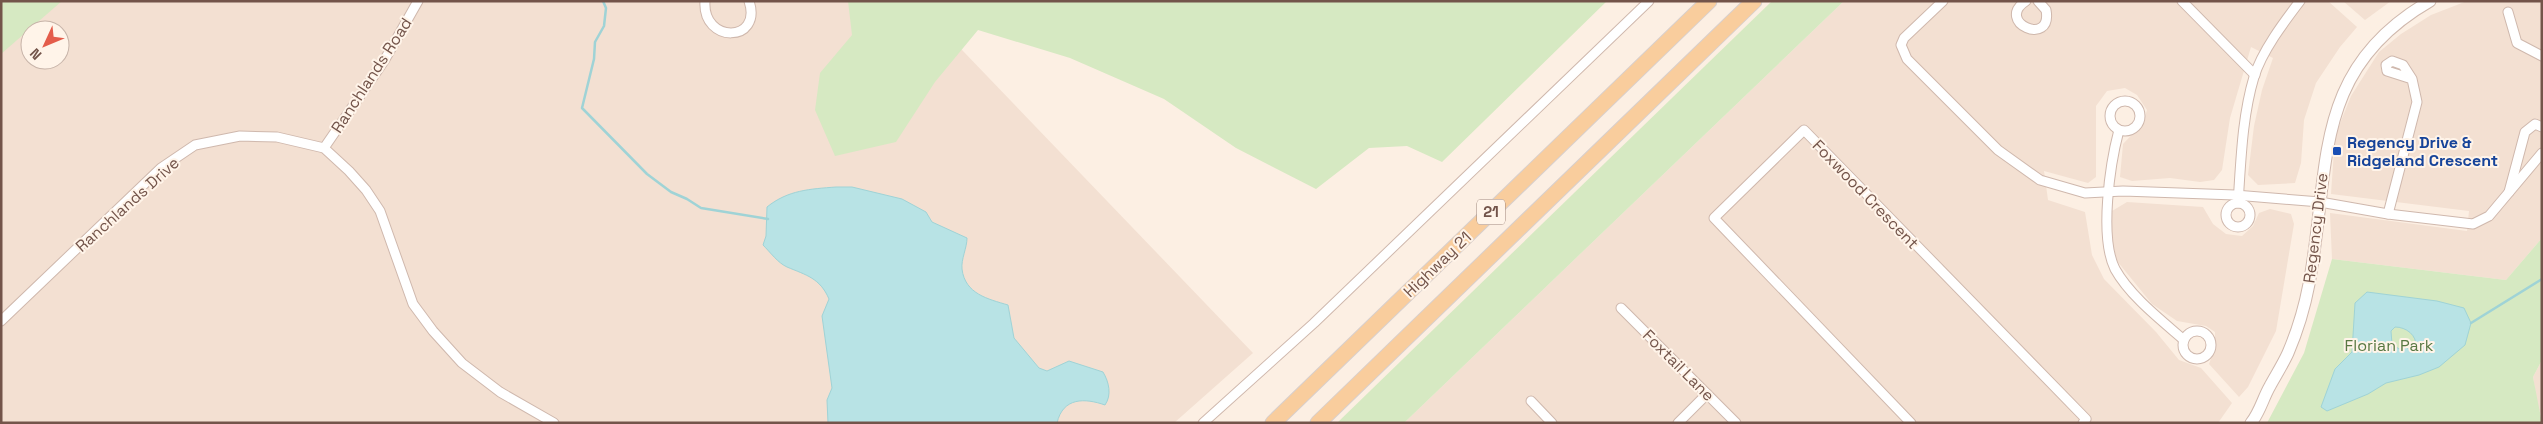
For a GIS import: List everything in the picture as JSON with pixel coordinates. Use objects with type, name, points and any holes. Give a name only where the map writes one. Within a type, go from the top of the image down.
[{"type":"main road","name":"Highway 21","points":[[1273,423],[1709,1]]},
{"type":"main road","name":"Highway 21","points":[[1318,423],[1754,1]]},
{"type":"street","name":"Ranchlands Road","points":[[324,148],[384,61],[418,1]]},
{"type":"street","points":[[705,1],[704,10],[710,24],[726,34],[739,33],[747,27],[752,10],[749,1]]},
{"type":"street","points":[[1203,423],[1314,324],[1649,1]]},
{"type":"street","points":[[1943,1],[1904,38],[1901,44],[1907,59],[1998,150],[2040,180],[2085,193],[2110,192],[2320,202],[2388,214],[2473,224],[2489,216],[2542,154]]},
{"type":"street","points":[[2023,2],[2018,13],[2019,22],[2026,29],[2036,29],[2044,24],[2047,15],[2044,6],[2038,1]]},
{"type":"street","points":[[2182,1],[2255,75]]},
{"type":"street","points":[[2238,199],[2245,116],[2255,75],[2282,25],[2300,1]]},
{"type":"street","name":"Regency Drive","points":[[2251,423],[2289,352],[2309,284],[2331,127],[2343,91],[2363,59],[2385,33],[2430,1]]},
{"type":"street","points":[[2508,12],[2517,43],[2542,56]]},
{"type":"street","points":[[2388,214],[2417,102],[2412,79]]},
{"type":"street","points":[[2509,193],[2525,132],[2535,124],[2542,127]]},
{"type":"street","name":"Foxwood Crescent","points":[[1911,423],[1714,218],[1804,130],[2086,419],[2083,423]]},
{"type":"street","points":[[2119,130],[2111,159],[2106,238],[2115,268],[2146,306],[2184,340]]},
{"type":"street","name":"Ranchlands Drive","points":[[1,320],[162,168],[195,145],[240,136],[277,137],[324,148]]},
{"type":"street","points":[[324,148],[366,190],[380,211],[413,304],[433,331],[462,363],[500,392],[554,423]]},
{"type":"street","name":"Foxtail Lane","points":[[1621,308],[1736,423]]},
{"type":"street","points":[[1678,423],[1707,394]]},
{"type":"street","points":[[1531,401],[1552,423]]},
{"type":"shaded area","points":[[52,1],[915,1],[1253,353],[1174,423],[1,423],[1,53],[20,34],[20,70],[70,70],[70,20],[33,20]]},
{"type":"shaded area","points":[[1844,1],[2328,1],[2357,27],[2340,47],[2316,83],[2304,120],[2301,163],[2295,183],[2258,185],[2248,175],[2254,126],[2262,90],[2273,58],[2251,47],[2230,118],[2222,170],[2214,180],[2200,182],[2170,178],[2132,181],[2120,177],[2123,144],[2143,123],[2147,110],[2137,95],[2125,88],[2107,91],[2096,106],[2096,177],[2088,183],[2044,171],[2048,200],[2085,212],[2092,255],[2104,279],[2156,332],[2179,360],[2201,368],[2232,403],[2218,423],[1404,423]]},
{"type":"shaded area","points":[[2343,1],[2391,1],[2365,20]]},
{"type":"shaded area","points":[[2467,1],[2542,1],[2542,238],[2506,280],[2332,259],[2330,213],[2467,231],[2469,211],[2331,194],[2335,136],[2351,96],[2379,52],[2401,34],[2431,15]]},
{"type":"shaded area","points":[[2127,202],[2203,207],[2213,224],[2226,234],[2242,236],[2253,226],[2259,213],[2270,209],[2291,214],[2294,224],[2276,331],[2248,387],[2239,397],[2209,364],[2215,348],[2215,332],[2206,326],[2177,321],[2152,304],[2117,261],[2110,234],[2112,211]]},
{"type":"shaded area","points":[[2542,360],[2542,416],[2538,408],[2533,377]]},
{"type":"green space","points":[[1,1],[62,1],[40,20],[20,20],[20,37],[1,54]]},
{"type":"green space","points":[[848,1],[1607,1],[1442,162],[1407,146],[1369,148],[1316,189],[1236,148],[1164,99],[1070,58],[978,30],[935,82],[896,142],[835,156],[815,110],[820,73],[852,35]]},
{"type":"green space","points":[[1772,1],[1844,1],[1404,423],[1337,423]]},
{"type":"green space","name":"Florian Park","points":[[2542,238],[2542,360],[2533,377],[2542,423],[2267,423],[2304,353],[2332,259],[2506,280]]},
{"type":"water","points":[[836,187],[852,187],[902,199],[926,212],[932,222],[967,238],[962,269],[968,284],[985,298],[1008,305],[1014,338],[1039,368],[1047,371],[1069,361],[1103,372],[1109,388],[1105,405],[1090,401],[1070,404],[1064,408],[1057,423],[828,423],[827,400],[832,388],[822,316],[829,299],[817,282],[784,265],[763,245],[766,236],[767,207],[791,194]]},
{"type":"water","points":[[2367,292],[2437,301],[2464,308],[2471,323],[2465,345],[2439,367],[2419,375],[2386,383],[2368,394],[2327,411],[2321,407],[2335,369],[2352,352],[2355,303]],"holes":[[[2395,327],[2399,327],[2413,335],[2416,347],[2412,350],[2404,347],[2399,349],[2392,344],[2391,331]]]},
{"type":"waterway","points":[[603,1],[606,8],[604,26],[595,42],[594,59],[582,108],[647,174],[671,192],[701,208],[768,219]]},
{"type":"waterway","points":[[2471,323],[2542,279]]},
{"type":"place","name":"Regency Drive & Ridgeland Crescent","points":[[2337,151]]}]
